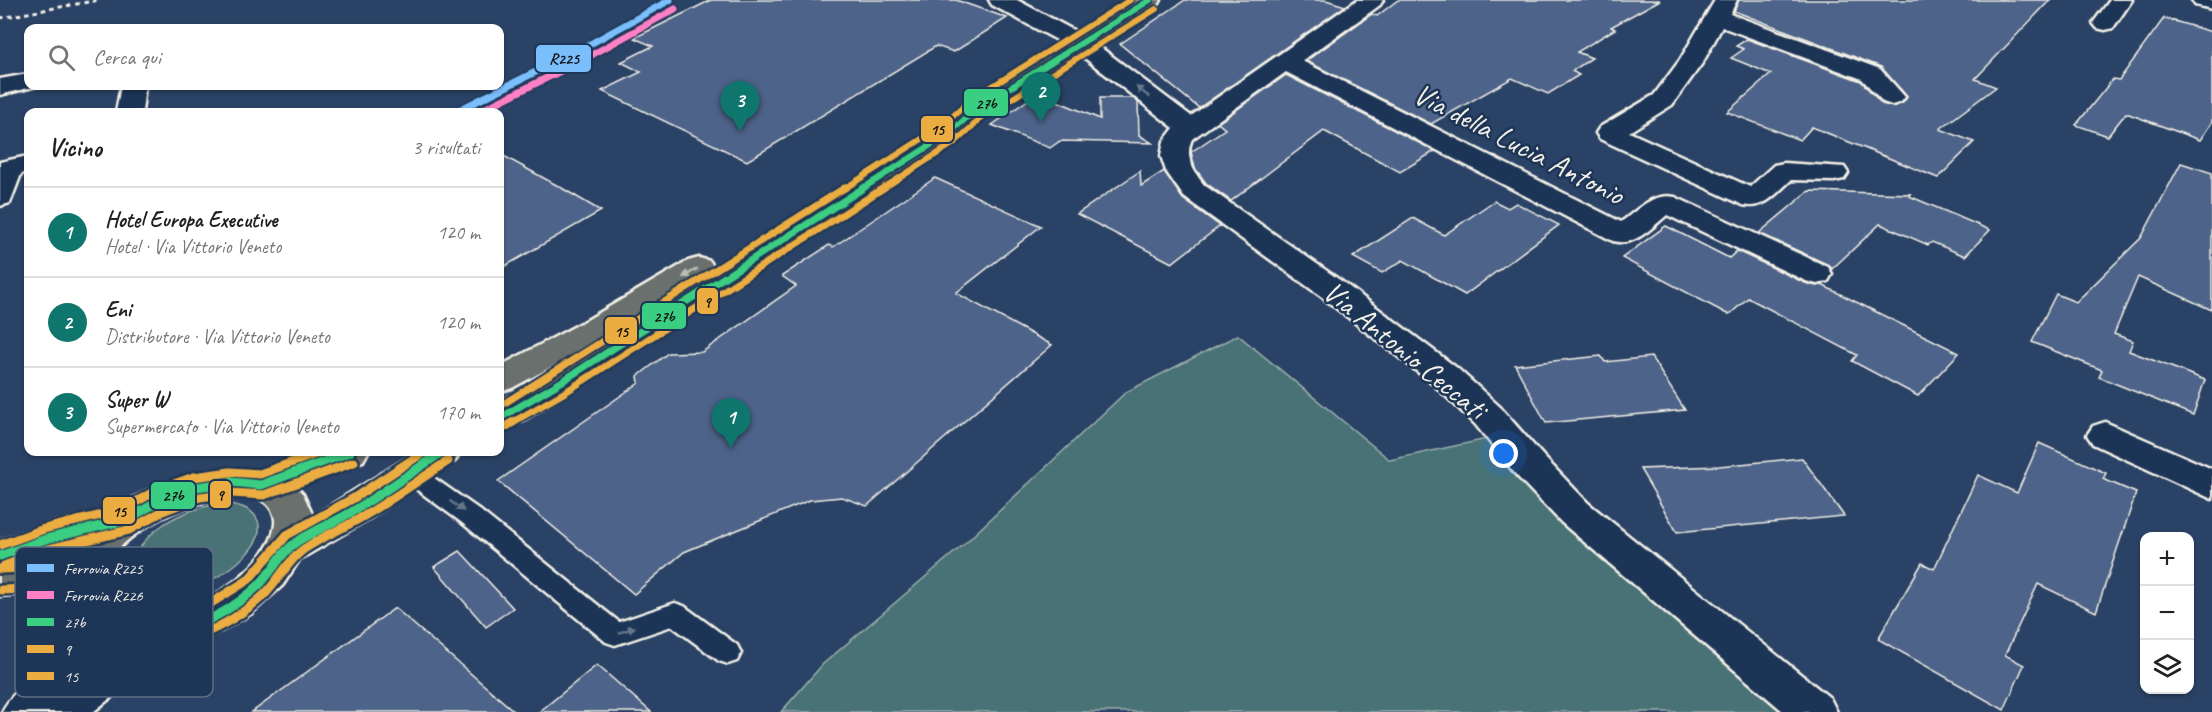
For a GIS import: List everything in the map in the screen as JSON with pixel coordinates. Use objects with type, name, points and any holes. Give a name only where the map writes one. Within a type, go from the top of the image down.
[{"type":"main road","points":[[504,416],[561,382],[948,134],[978,108],[1150,0]]},
{"type":"main road","points":[[504,378],[598,328],[931,126],[978,108]]},
{"type":"main road","points":[[261,485],[339,456]]},
{"type":"main road","points":[[288,548],[359,507],[435,456]]},
{"type":"main road","points":[[95,547],[126,520],[161,500],[198,487],[231,482],[261,485],[280,494],[292,507],[294,526],[288,548],[272,571],[248,594],[213,615]]},
{"type":"main road","points":[[24,547],[46,539],[126,520]]},
{"type":"main road","points":[[0,556],[15,550]]},
{"type":"main road","points":[[0,580],[15,579]]},
{"type":"street","points":[[1000,0],[1080,43],[1189,128],[1372,0]]},
{"type":"street","points":[[2105,23],[2121,0]]},
{"type":"street","points":[[2203,0],[2212,3]]},
{"type":"street","points":[[1834,173],[1784,171],[1753,199],[1609,133],[1663,100],[1691,62],[1721,9],[1871,74],[1892,97]]},
{"type":"street","name":"Via della Lucia Antonio","points":[[1284,61],[1623,235],[1665,203],[1817,274]]},
{"type":"street","points":[[0,87],[24,82]]},
{"type":"street","points":[[130,108],[132,90]]},
{"type":"street","name":"Via Antonio Ceccati","points":[[1189,128],[1176,141],[1174,149],[1178,168],[1194,191],[1333,290],[1445,376],[1487,415],[1544,482],[1575,513],[1815,712]]},
{"type":"street","points":[[0,197],[9,168],[24,165]]},
{"type":"street","points":[[2105,435],[2212,485]]},
{"type":"street","points":[[24,712],[38,697]]},
{"type":"street","points":[[60,712],[79,697]]},
{"type":"lane","points":[[409,472],[469,514],[615,634],[675,614],[728,653]]},
{"type":"path","points":[[0,18],[99,0]]},
{"type":"green space","points":[[1238,335],[1390,460],[1505,435],[1825,712],[781,712],[823,664],[963,545],[1126,392]]},
{"type":"green space","points":[[224,503],[239,506],[256,517],[259,525],[258,534],[247,553],[213,579],[213,547],[141,547],[164,524],[201,508]]},
{"type":"building","points":[[711,0],[956,0],[1007,18],[954,52],[936,46],[747,161],[602,91],[641,72],[621,62],[653,46],[634,38]]},
{"type":"building","points":[[1185,0],[1326,0],[1345,6],[1199,108],[1120,44]]},
{"type":"building","points":[[1398,0],[1660,0],[1611,27],[1615,29],[1577,52],[1592,58],[1572,71],[1579,75],[1548,94],[1512,78],[1431,124],[1306,61],[1372,14],[1377,16]]},
{"type":"building","points":[[1739,0],[2050,0],[1975,79],[1996,87],[1940,129],[1974,142],[1938,178],[1812,127],[1800,140],[1727,112],[1771,74],[1731,58],[1744,49],[1736,46],[1747,39],[1861,81],[1882,104],[1893,107],[1903,103],[1907,97],[1881,67],[1734,11]]},
{"type":"building","points":[[2164,18],[2212,32],[2212,122],[2200,140],[2126,113],[2108,136],[2076,125],[2113,79],[2119,80]]},
{"type":"building","points":[[1286,75],[1435,151],[1400,172],[1324,131],[1231,201],[1206,183],[1195,168],[1191,152],[1225,129],[1218,123]]},
{"type":"building","points":[[1038,93],[1100,119],[1100,98],[1133,98],[1138,102],[1139,135],[1152,143],[1060,141],[1050,148],[992,125]]},
{"type":"building","points":[[504,156],[601,211],[504,267]]},
{"type":"building","points":[[2181,163],[2212,173],[2212,310],[2138,277],[2114,334],[2133,341],[2129,351],[2205,380],[2193,415],[2099,377],[2102,370],[2032,342],[2056,294],[2076,302],[2141,238]]},
{"type":"building","points":[[1140,171],[1141,186],[1164,171],[1183,199],[1220,226],[1172,263],[1077,214]]},
{"type":"building","points":[[935,178],[1041,226],[956,293],[1052,345],[867,506],[842,497],[810,500],[684,552],[634,594],[498,481],[639,383],[638,376],[668,353],[702,352],[796,286],[782,276],[829,245],[833,247]]},
{"type":"building","points":[[1809,191],[1911,194],[1909,196],[1990,230],[1965,256],[1932,242],[1928,245],[1880,224],[1832,269],[1829,265],[1759,233]]},
{"type":"building","points":[[1494,201],[1508,208],[1516,203],[1559,225],[1465,295],[1403,260],[1382,273],[1353,257],[1413,218],[1444,235]]},
{"type":"building","points":[[1666,226],[1729,258],[1737,251],[1805,283],[1822,285],[1959,353],[1918,396],[1852,361],[1857,355],[1748,298],[1729,315],[1622,258]]},
{"type":"building","points":[[1601,356],[1605,362],[1651,357],[1685,410],[1546,423],[1515,365]]},
{"type":"building","points":[[2039,443],[2106,473],[2103,479],[2136,493],[2096,612],[2038,584],[2005,655],[2024,665],[2004,710],[1878,639],[1922,563],[1934,569],[1978,475],[2017,493]]},
{"type":"building","points":[[1802,458],[1844,516],[1677,532],[1640,469],[1719,466]]},
{"type":"building","points":[[460,551],[513,608],[486,627],[434,567]]},
{"type":"building","points":[[395,608],[515,712],[252,712]]},
{"type":"building","points":[[597,665],[651,712],[539,712]]},
{"type":"rail line","name":"R225","points":[[504,88],[572,54],[670,0]]},
{"type":"rail line","name":"R226","points":[[486,108],[577,63],[675,9]]},
{"type":"rail line","name":"R225","points":[[463,108],[499,90]]},
{"type":"transit line","name":"15","points":[[504,404],[942,126],[972,99],[1130,0]]},
{"type":"transit line","name":"27b","points":[[504,416],[561,382],[948,134],[978,108],[1150,0]]},
{"type":"transit line","name":"9","points":[[505,427],[567,391],[954,143],[984,116],[1156,9]]},
{"type":"transit line","name":"15","points":[[0,545],[44,529],[122,510],[157,490],[194,477],[230,472],[260,474],[310,456]]},
{"type":"transit line","name":"27b","points":[[24,547],[46,539],[126,520],[161,500],[197,487],[231,482],[261,485],[339,456]]},
{"type":"transit line","name":"15","points":[[213,602],[242,585],[265,563],[276,545],[287,535],[354,498],[418,456]]},
{"type":"transit line","name":"27b","points":[[213,616],[233,605],[262,582],[290,547],[358,508],[436,456]]},
{"type":"transit line","name":"9","points":[[213,628],[254,603],[282,575],[294,557],[304,549],[364,516],[448,461]]},
{"type":"transit line","name":"9","points":[[57,547],[129,530],[165,510],[200,497],[231,493],[264,495],[354,462]]},
{"type":"transit line","name":"27b","points":[[0,556],[15,550]]},
{"type":"transit line","name":"9","points":[[4,566],[15,562]]},
{"type":"transit line","name":"15","points":[[0,569],[15,568]]},
{"type":"transit line","name":"9","points":[[1,590],[15,589]]},
{"type":"place","name":"Eni","points":[[1041,122]]},
{"type":"place","name":"Super W","points":[[740,131]]},
{"type":"place","name":"Hotel Europa Executive","points":[[731,448]]}]
